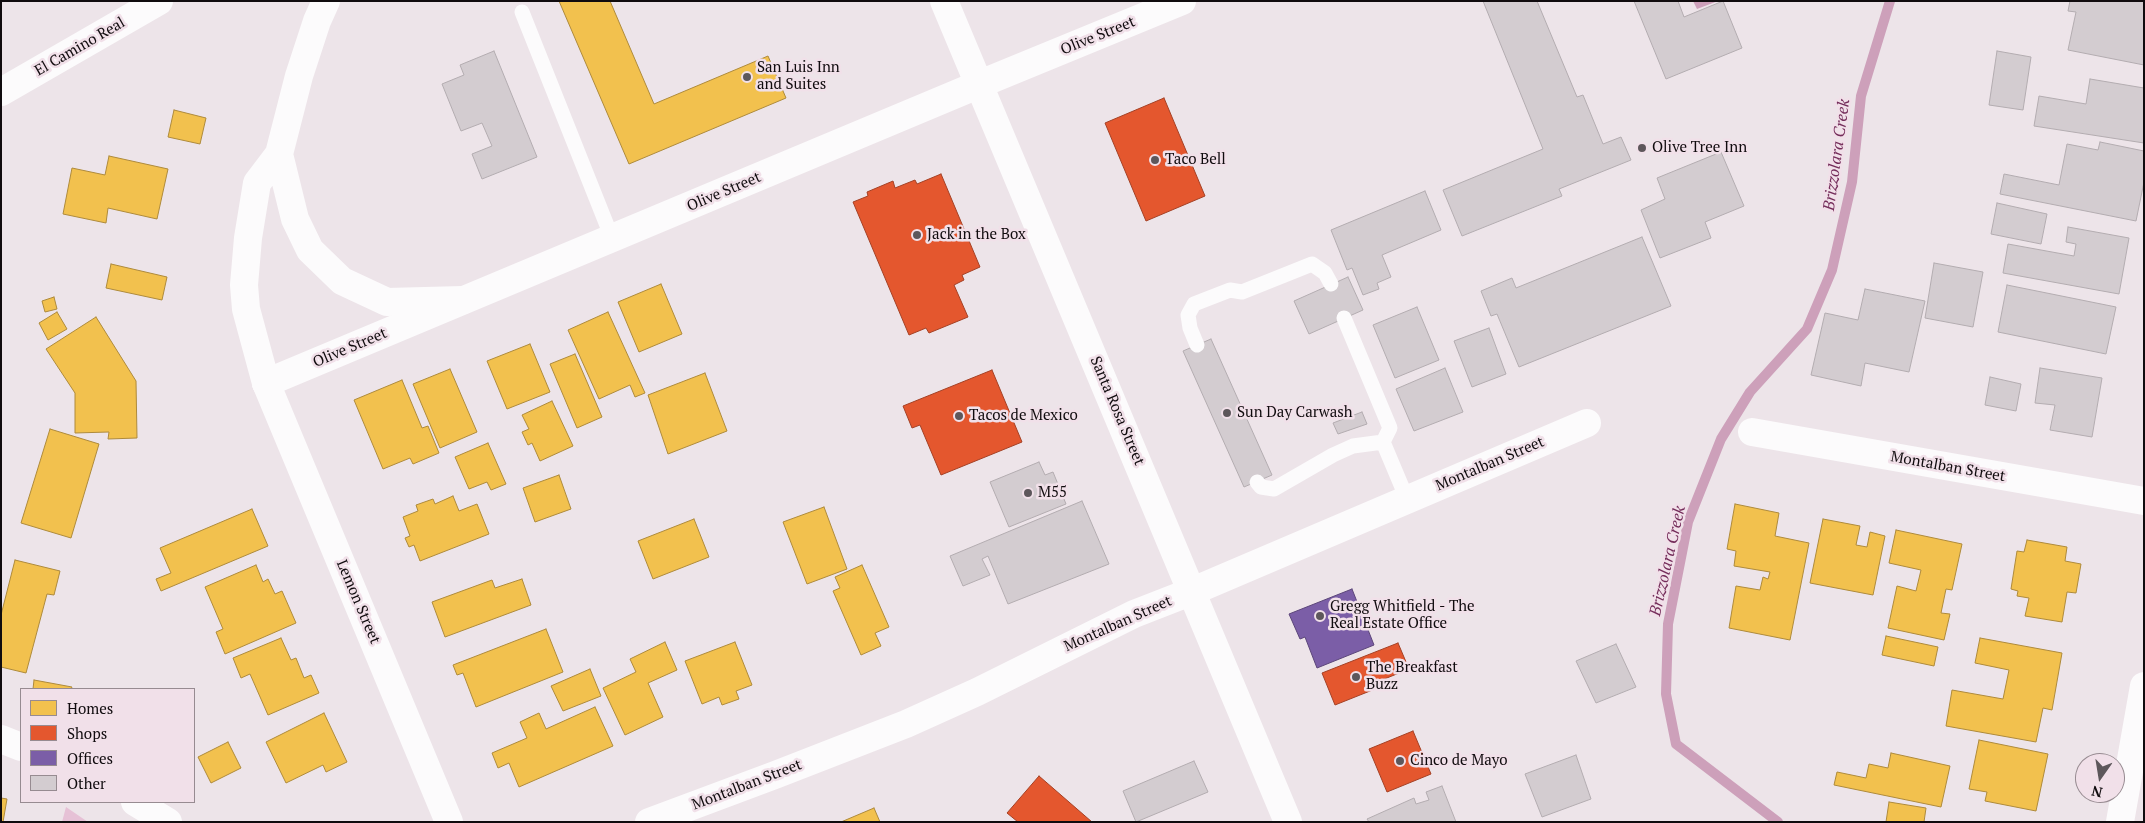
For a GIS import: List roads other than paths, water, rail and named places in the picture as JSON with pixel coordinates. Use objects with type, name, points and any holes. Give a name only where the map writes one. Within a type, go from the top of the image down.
[{"type":"main road","name":"El Camino Real","points":[[1,92],[159,1]]},
{"type":"main road","points":[[326,1],[317,21],[299,76],[279,154],[295,218],[310,250],[342,280],[387,302],[463,300]]},
{"type":"main road","name":"Santa Rosa Street","points":[[944,1],[1288,822]]},
{"type":"main road","name":"Olive Street","points":[[266,383],[1182,1]]},
{"type":"main road","name":"Lemon Street","points":[[279,154],[257,183],[248,238],[244,285],[246,309],[266,383],[449,822]]},
{"type":"main road","name":"Montalban Street","points":[[649,822],[906,724],[977,692],[1134,614],[1193,592],[1587,423]]},
{"type":"main road","name":"Montalban Street","points":[[1752,432],[2144,501]]},
{"type":"main road","points":[[2120,822],[2144,689]]},
{"type":"main road","points":[[1,739],[20,747]]},
{"type":"main road","points":[[136,803],[168,822]]},
{"type":"lane","points":[[522,12],[612,238]]},
{"type":"lane","points":[[1197,345],[1190,328],[1188,315],[1194,304],[1230,290],[1242,292],[1312,264],[1325,273],[1330,284]]},
{"type":"lane","points":[[1344,318],[1390,428],[1383,442],[1407,499]]},
{"type":"lane","points":[[1257,482],[1260,487],[1274,489],[1332,455],[1353,446],[1383,442]]},
{"type":"waterway","name":"Brizzolara Creek","points":[[1778,822],[1676,744],[1666,694],[1668,624],[1688,522],[1721,439],[1750,392],[1807,329],[1832,270],[1852,182],[1861,96],[1890,1]]},
{"type":"place","name":"San Luis Inn and Suites","points":[[747,77]]},
{"type":"place","name":"Olive Tree Inn","points":[[1642,148]]},
{"type":"place","name":"Taco Bell","points":[[1155,160]]},
{"type":"place","name":"Jack in the Box","points":[[917,235]]},
{"type":"place","name":"Sun Day Carwash","points":[[1227,413]]},
{"type":"place","name":"Tacos de Mexico","points":[[959,416]]},
{"type":"place","name":"M55","points":[[1028,493]]},
{"type":"place","name":"Gregg Whitfield - The Real Estate Office","points":[[1320,616]]},
{"type":"place","name":"The Breakfast Buzz","points":[[1356,677]]},
{"type":"place","name":"Cinco de Mayo","points":[[1400,761]]}]
